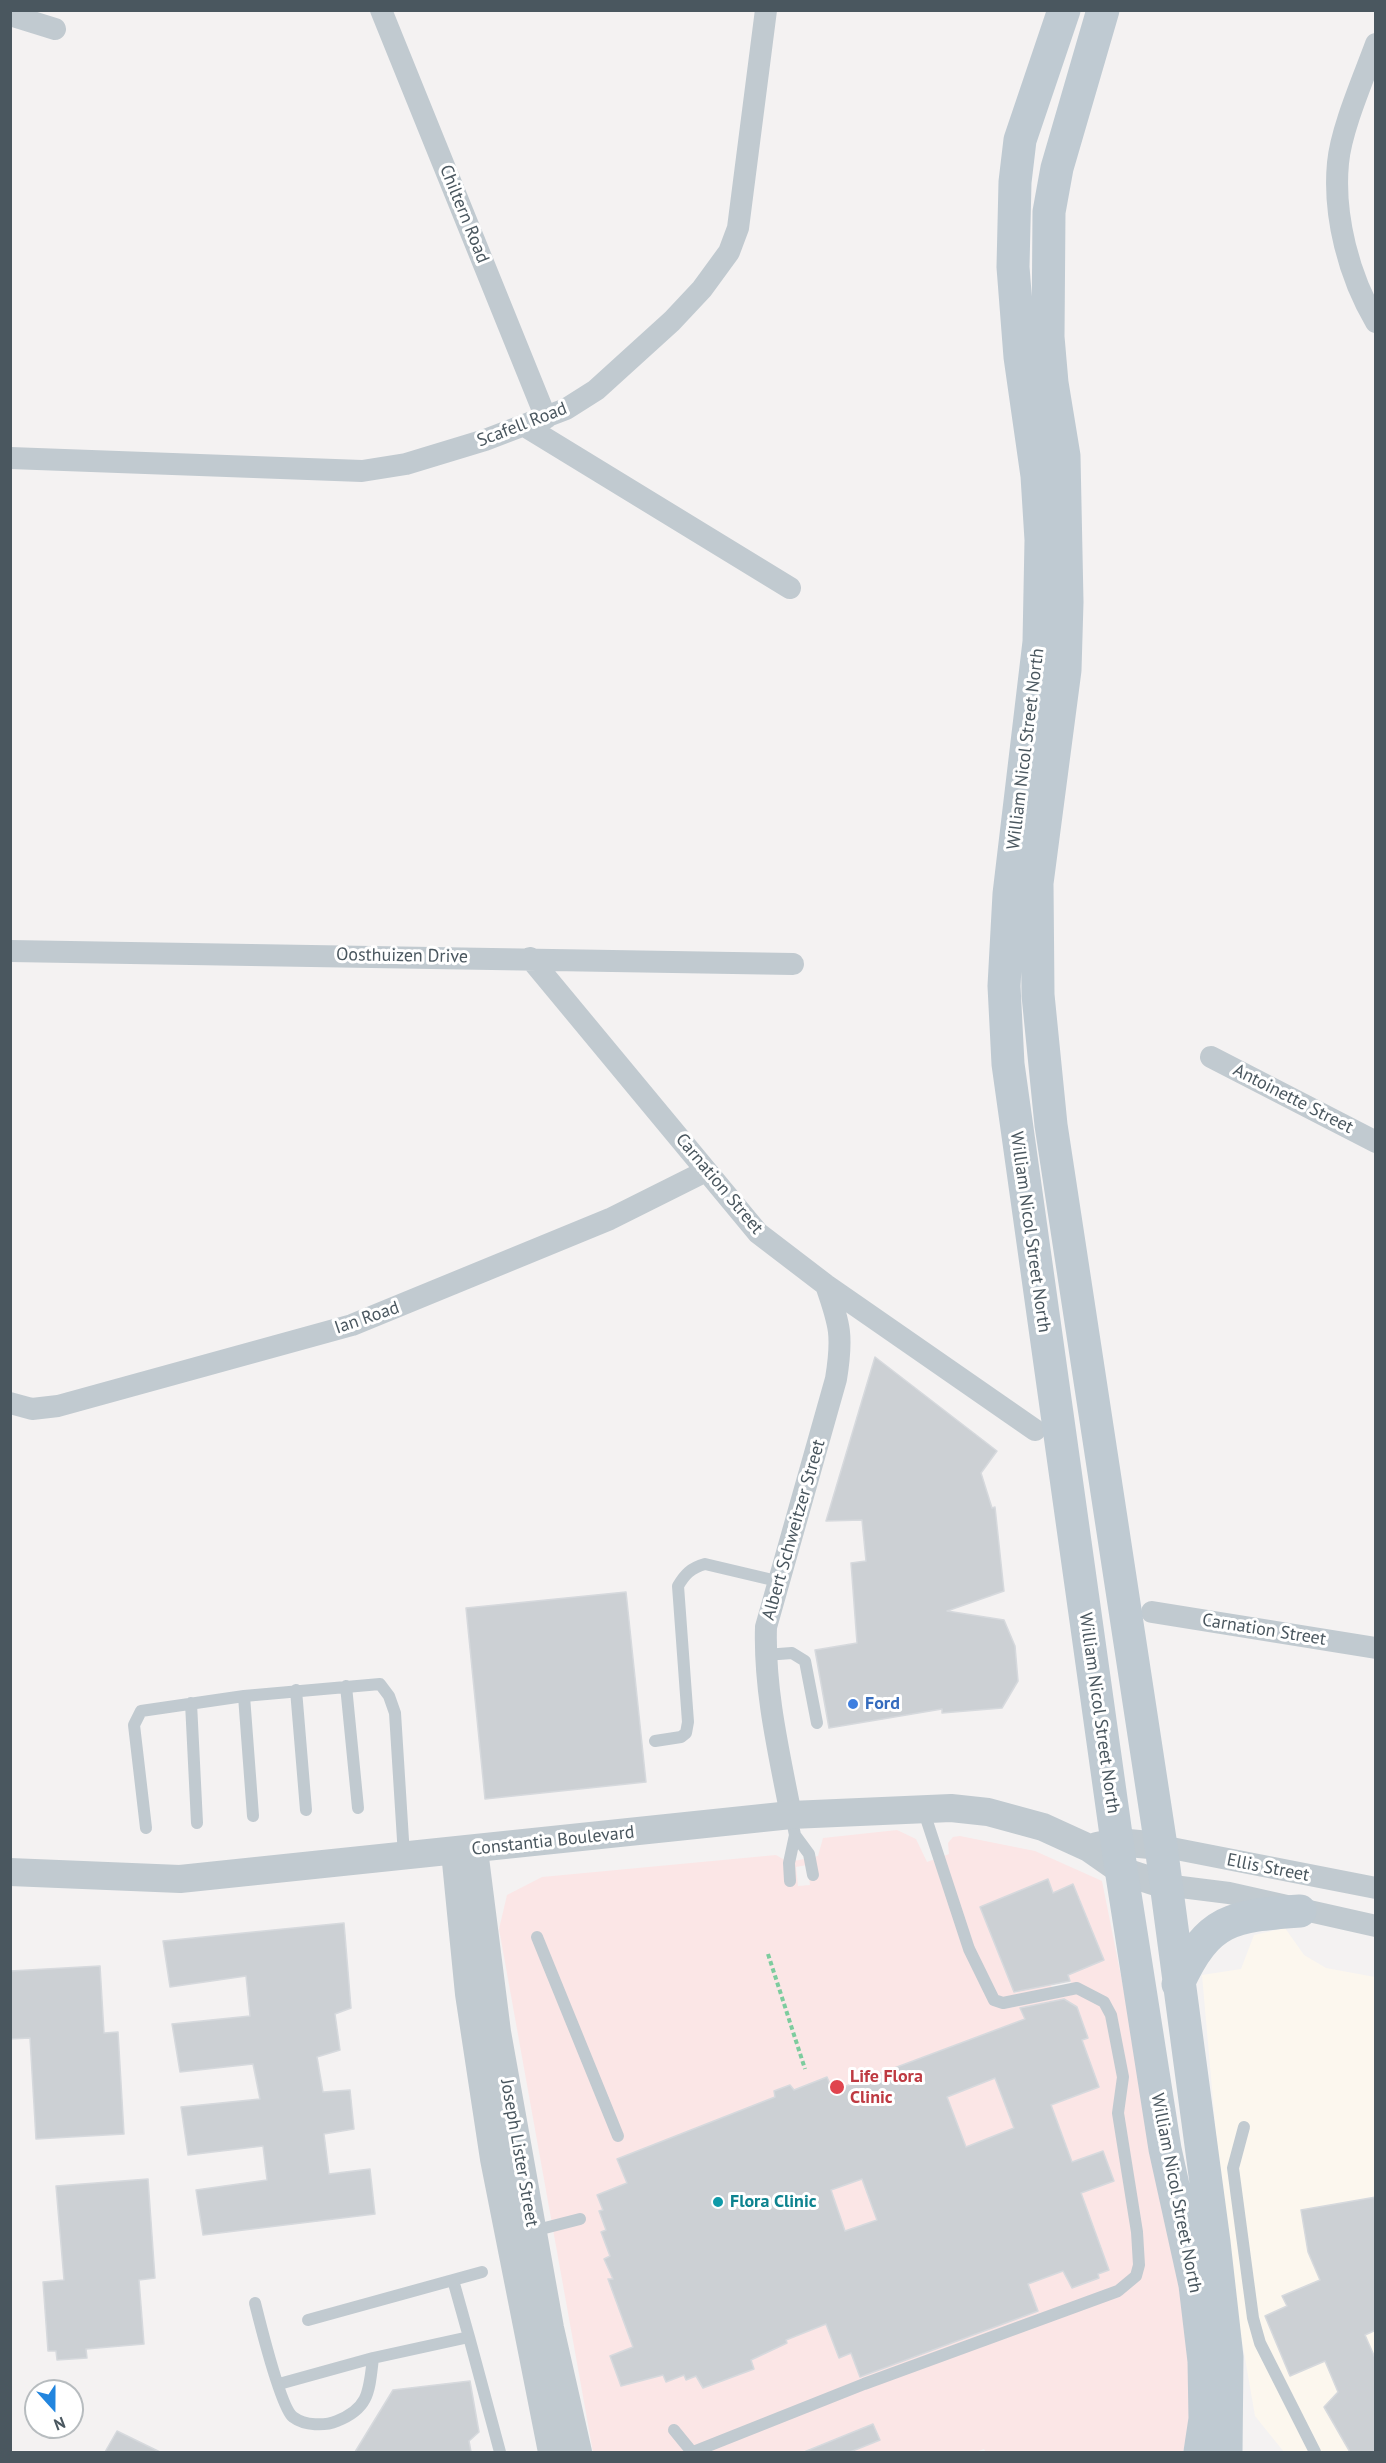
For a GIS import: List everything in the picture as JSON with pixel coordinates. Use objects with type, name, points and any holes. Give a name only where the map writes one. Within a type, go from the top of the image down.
[{"type":"main road","name":"William Nicol Street North","points":[[1064,10],[1020,140],[1015,182],[1013,267],[1020,357],[1037,477],[1041,540],[1039,642],[1009,894],[1004,986],[1008,1064],[1109,1854],[1165,2149],[1195,2285],[1203,2361],[1205,2419],[1200,2452]]},
{"type":"main road","name":"William Nicol Street North","points":[[1102,10],[1057,168],[1049,212],[1048,337],[1052,383],[1064,456],[1067,602],[1065,670],[1037,883],[1038,995],[1051,1125],[1161,1846],[1214,2242],[1227,2357],[1226,2452]]},
{"type":"main road","points":[[1178,1984],[1191,1954],[1202,1940],[1215,1930],[1246,1916],[1300,1911]]},
{"type":"street","name":"Chiltern Road","points":[[381,10],[536,422]]},
{"type":"street","name":"Scafell Road","points":[[10,458],[362,471],[406,464],[536,422],[584,399],[631,359],[702,289],[729,252],[738,228],[743,197],[766,10]]},
{"type":"street","points":[[10,15],[55,29]]},
{"type":"street","points":[[1376,44],[1338,160],[1337,187],[1340,219],[1359,292],[1376,322]]},
{"type":"street","points":[[536,422],[790,588]]},
{"type":"street","name":"Oosthuizen Drive","points":[[10,951],[793,964]]},
{"type":"street","name":"Carnation Street","points":[[530,958],[758,1233],[826,1285],[1035,1430]]},
{"type":"street","name":"Antoinette Street","points":[[1211,1057],[1376,1142]]},
{"type":"street","name":"Ian Road","points":[[10,1403],[32,1409],[58,1406],[352,1325],[610,1219],[706,1171]]},
{"type":"street","name":"Albert Schweitzer Street","points":[[793,1825],[774,1725],[765,1655],[766,1627],[777,1581],[836,1379],[840,1350],[840,1325],[826,1285]]},
{"type":"street","name":"Carnation Street","points":[[1152,1612],[1376,1648]]},
{"type":"street","name":"Constantia Boulevard","points":[[10,1872],[180,1879],[464,1851],[793,1825],[923,1808],[988,1812],[1043,1827],[1109,1854],[1165,1885]]},
{"type":"street","name":"Constantia Boulevard","points":[[1109,1854],[1161,1846]]},
{"type":"street","name":"Ellis Street","points":[[1161,1846],[1376,1888]]},
{"type":"street","name":"Joseph Lister Street","points":[[464,1851],[470,2004],[520,2233],[578,2452]]},
{"type":"street","name":"Ellis Street","points":[[1165,1885],[1229,1893],[1300,1911],[1376,1926]]},
{"type":"street","name":"Joseph Lister Street","points":[[520,2233],[552,2452]]},
{"type":"lane","points":[[655,1741],[681,1737],[686,1734],[688,1722],[678,1586],[684,1575],[694,1567],[705,1564],[777,1581]]},
{"type":"lane","points":[[765,1655],[792,1653],[805,1661],[817,1723]]},
{"type":"lane","points":[[146,1828],[134,1725],[141,1711],[296,1690],[380,1684],[389,1696],[395,1713],[405,1857]]},
{"type":"lane","points":[[346,1686],[358,1808]]},
{"type":"lane","points":[[296,1690],[306,1810]]},
{"type":"lane","points":[[244,1696],[253,1816]]},
{"type":"lane","points":[[191,1703],[197,1823]]},
{"type":"lane","points":[[674,2430],[692,2452],[864,2384],[1118,2291],[1136,2276],[1139,2265],[1137,2232],[1118,2113],[1123,2077],[1111,2015],[1104,2002],[1090,1992],[1077,1988],[1004,2003],[994,2000],[969,1949],[923,1808]]},
{"type":"lane","points":[[793,1825],[809,1854],[813,1875]]},
{"type":"lane","points":[[790,1881],[789,1863],[793,1825]]},
{"type":"lane","points":[[537,1937],[618,2136]]},
{"type":"lane","points":[[1244,2127],[1233,2168],[1253,2318],[1260,2343],[1316,2451]]},
{"type":"lane","points":[[520,2233],[580,2219]]},
{"type":"lane","points":[[308,2320],[482,2272]]},
{"type":"lane","points":[[453,2280],[500,2452]]},
{"type":"lane","points":[[255,2303],[279,2384],[292,2417],[306,2423],[327,2425],[353,2415],[363,2405],[369,2390],[373,2358]]},
{"type":"lane","points":[[279,2384],[373,2358],[469,2337]]},
{"type":"path","points":[[768,1954],[806,2069]]},
{"type":"shaded area","points":[[897,1830],[916,1839],[927,1862],[949,1854],[948,1843],[953,1837],[960,1836],[1035,1851],[1102,1881],[1186,2302],[1194,2404],[1183,2452],[986,2452],[984,2449],[975,2452],[850,2452],[879,2440],[873,2424],[802,2452],[593,2452],[499,1929],[507,1895],[542,1877],[776,1855],[788,1862],[818,1856],[823,1838]],"holes":[[[807,1865],[810,1885],[798,1886],[796,1867]],[[1048,1880],[1053,1893],[1073,1885],[1104,1960],[1068,1975],[1071,1983],[1053,1990],[1049,1980],[1015,1993],[980,1907]]]},
{"type":"shaded area","points":[[1285,1928],[1304,1955],[1326,1968],[1375,1977],[1375,2452],[1284,2452],[1255,2416],[1226,2248],[1202,1975],[1241,1969],[1254,1935]]},
{"type":"building","points":[[875,1357],[997,1451],[981,1473],[992,1508],[995,1507],[1004,1591],[947,1611],[1004,1620],[1015,1646],[1018,1681],[1002,1708],[942,1713],[942,1709],[829,1728],[815,1650],[857,1643],[851,1563],[866,1561],[862,1520],[826,1521]]},
{"type":"building","points":[[626,1592],[646,1782],[485,1799],[466,1608]]},
{"type":"building","points":[[1048,1879],[1053,1893],[1073,1884],[1104,1960],[1068,1975],[1070,1981],[1014,1992],[980,1907]]},
{"type":"building","points":[[344,1923],[351,2008],[335,2014],[340,2050],[317,2057],[323,2092],[350,2090],[354,2129],[324,2134],[329,2174],[370,2169],[375,2214],[203,2235],[196,2190],[267,2180],[263,2146],[188,2155],[181,2107],[260,2099],[253,2064],[180,2072],[172,2024],[250,2016],[246,1976],[170,1987],[163,1941]]},
{"type":"building","points":[[100,1966],[104,2033],[118,2032],[124,2134],[36,2139],[30,2038],[10,2039],[10,1971]]},
{"type":"building","name":"Flora Clinic","points":[[1064,1999],[1077,2007],[1088,2038],[1082,2040],[1099,2087],[1051,2105],[1072,2162],[1103,2151],[1114,2181],[1081,2193],[1109,2270],[1098,2274],[1099,2278],[1072,2288],[1063,2271],[1028,2284],[1038,2311],[860,2377],[851,2353],[839,2358],[826,2324],[786,2340],[787,2343],[751,2360],[754,2369],[703,2388],[696,2376],[686,2380],[684,2375],[666,2382],[663,2375],[621,2386],[610,2356],[633,2347],[608,2279],[613,2279],[604,2259],[610,2256],[601,2232],[606,2230],[599,2211],[603,2210],[597,2195],[627,2183],[617,2159],[775,2097],[774,2091],[790,2085],[794,2090],[827,2077],[833,2091],[1025,2019],[1020,2008]],"holes":[[[995,2078],[1014,2128],[966,2147],[947,2097]],[[862,2179],[877,2220],[845,2231],[831,2190]]]},
{"type":"building","points":[[148,2179],[155,2278],[139,2280],[144,2344],[86,2349],[87,2358],[57,2360],[56,2351],[48,2351],[43,2282],[64,2280],[56,2186]]},
{"type":"building","points":[[1376,2197],[1376,2330],[1365,2335],[1376,2360],[1376,2452],[1350,2452],[1324,2407],[1338,2392],[1325,2361],[1290,2376],[1265,2316],[1287,2306],[1282,2296],[1320,2280],[1308,2252],[1301,2210]]},
{"type":"building","points":[[470,2381],[479,2432],[469,2441],[471,2452],[355,2452],[393,2390]]},
{"type":"building","points":[[873,2424],[880,2440],[850,2452],[804,2452]]},
{"type":"building","points":[[117,2431],[160,2452],[105,2452]]},
{"type":"place","name":"Ford","points":[[853,1704]]},
{"type":"place","name":"Life Flora Clinic","points":[[837,2087]]},
{"type":"place","name":"Flora Clinic","points":[[718,2202]]}]
